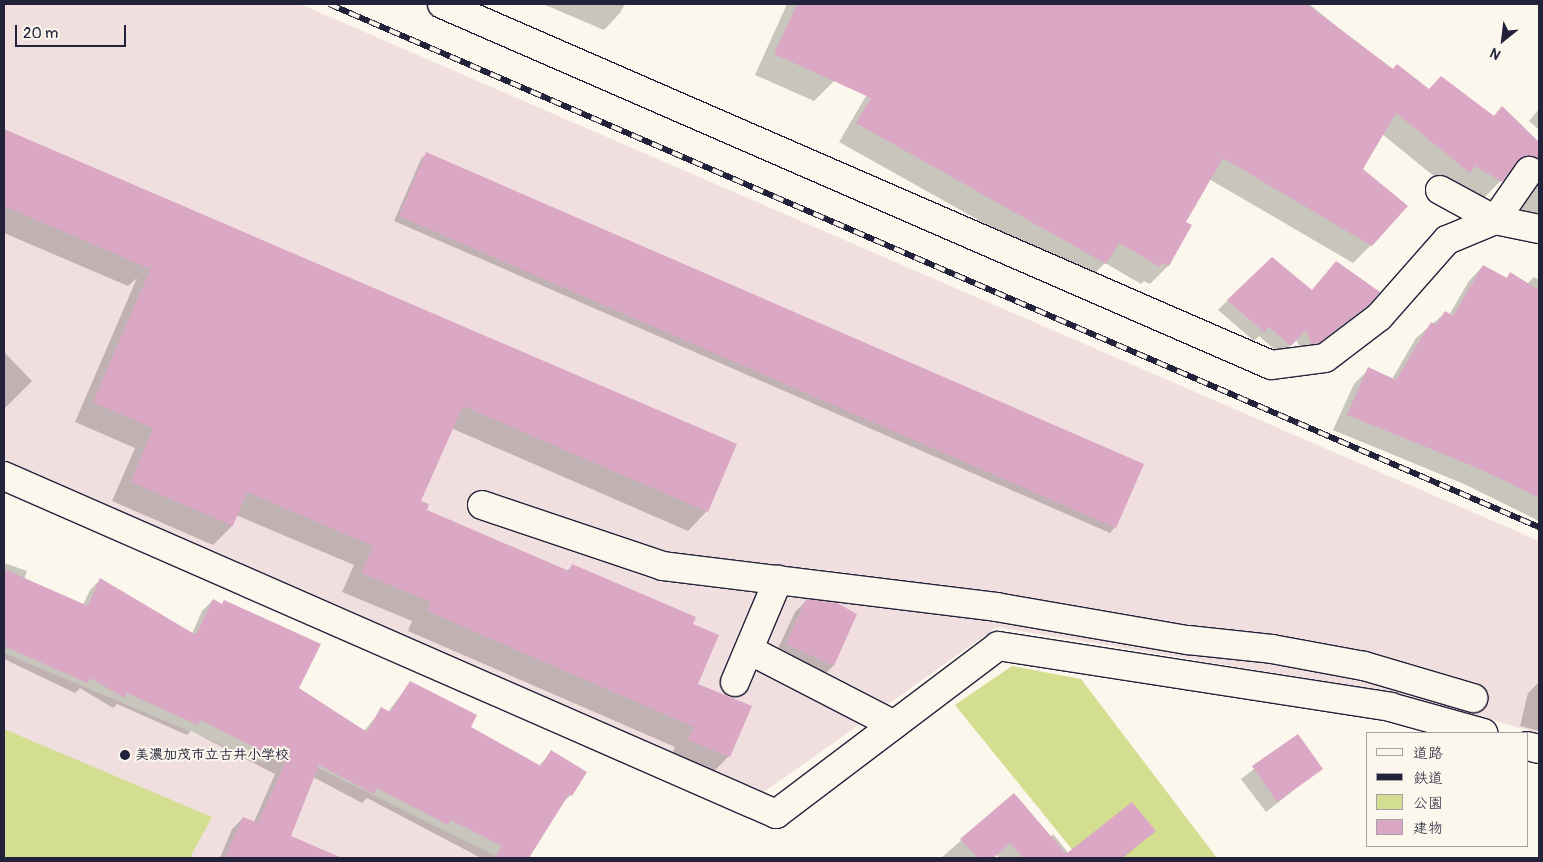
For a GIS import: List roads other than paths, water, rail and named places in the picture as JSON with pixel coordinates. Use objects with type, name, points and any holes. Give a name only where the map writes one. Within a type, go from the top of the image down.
[{"type":"street","points":[[442,4],[1272,365],[1325,358],[1379,317],[1447,240],[1495,220],[1529,171]]},
{"type":"street","points":[[1440,190],[1495,220],[1539,229]]},
{"type":"street","points":[[4,476],[776,814],[998,646],[1390,707],[1479,732]]},
{"type":"street","points":[[482,505],[663,566],[996,607],[1188,640],[1272,649],[1364,666],[1473,698]]},
{"type":"street","points":[[735,682],[778,580]]},
{"type":"street","points":[[749,650],[894,725]]},
{"type":"railway","points":[[329,4],[1539,527]]},
{"type":"place","name":"美濃加茂市立古井小学校","points":[[125,755]]}]
